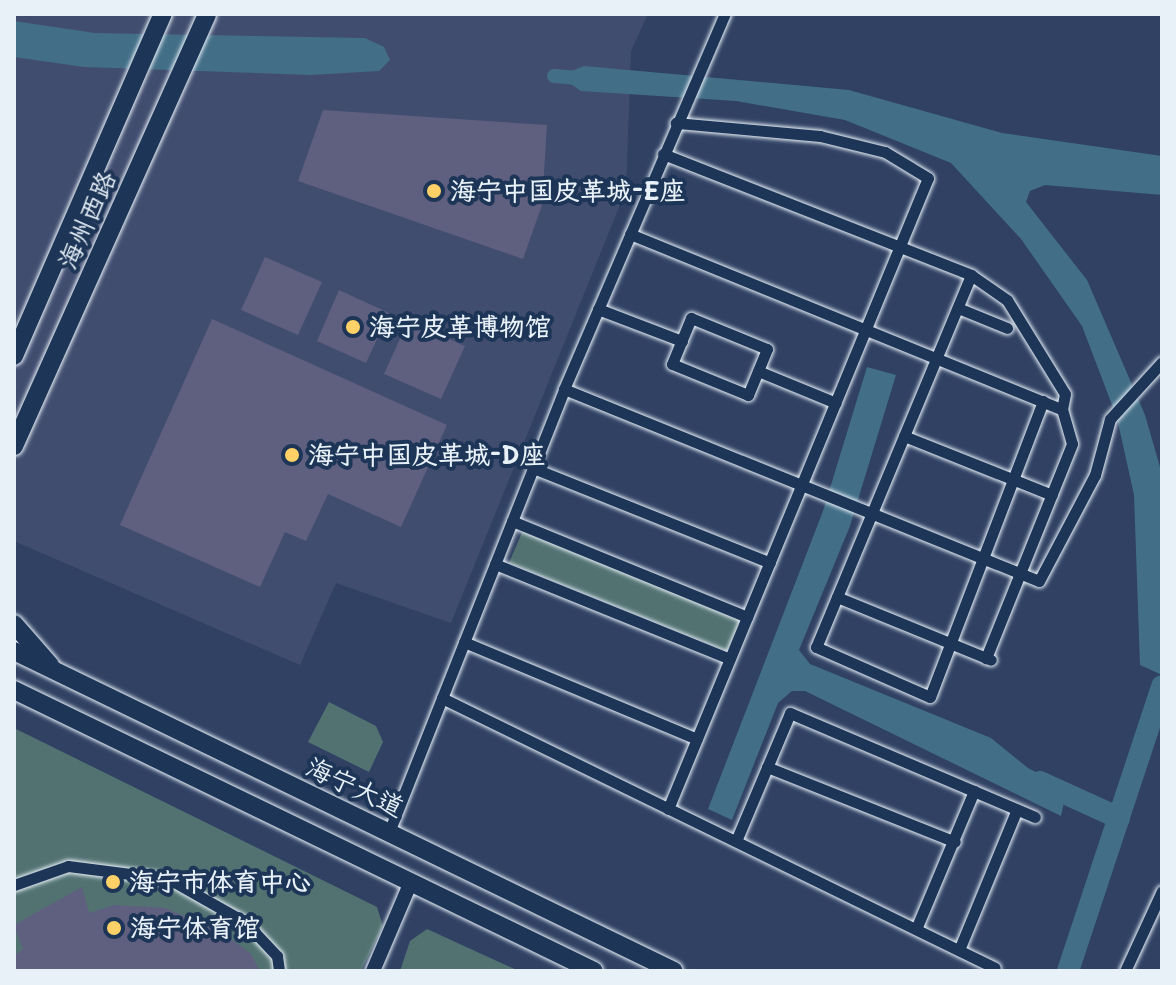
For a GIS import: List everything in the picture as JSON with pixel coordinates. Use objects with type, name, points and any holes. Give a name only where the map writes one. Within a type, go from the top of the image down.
[{"type":"highway","name":"海州西路","points":[[14,356],[161,18]]},
{"type":"highway","name":"海州西路","points":[[14,446],[205,20]]},
{"type":"highway","points":[[14,624],[57,674]]},
{"type":"highway","name":"海宁大道","points":[[14,651],[674,971]]},
{"type":"highway","points":[[14,690],[594,971]]},
{"type":"highway","points":[[14,703],[42,703]]},
{"type":"street","points":[[389,832],[564,389],[725,14]]},
{"type":"street","points":[[668,809],[770,563],[808,487],[836,403],[928,178],[885,152],[820,136],[678,119]]},
{"type":"street","points":[[663,154],[971,275],[1007,300],[1065,394],[1062,409],[1072,444],[989,659],[837,597]]},
{"type":"street","points":[[630,234],[1062,409]]},
{"type":"street","points":[[971,275],[816,647],[930,697],[1043,401]]},
{"type":"street","points":[[958,308],[1007,328]]},
{"type":"street","points":[[598,309],[682,341]]},
{"type":"street","points":[[691,318],[767,349],[748,395],[672,364],[682,341],[691,318]]},
{"type":"street","points":[[564,389],[1039,581],[1095,475],[1110,419],[1162,362]]},
{"type":"street","points":[[758,371],[836,403]]},
{"type":"street","points":[[904,436],[1052,495]]},
{"type":"street","points":[[533,468],[770,563]]},
{"type":"street","points":[[512,521],[747,617]]},
{"type":"street","points":[[495,564],[730,659]]},
{"type":"street","points":[[464,642],[697,739]]},
{"type":"street","points":[[442,698],[995,968]]},
{"type":"street","points":[[736,841],[790,713],[1035,817]]},
{"type":"street","points":[[767,767],[953,840]]},
{"type":"street","points":[[916,929],[974,791]]},
{"type":"street","points":[[959,950],[1017,809]]},
{"type":"street","points":[[14,885],[68,866],[169,879],[245,922],[277,956],[279,971]]},
{"type":"street","points":[[373,971],[411,882]]},
{"type":"street","points":[[1125,971],[1162,891]]},
{"type":"shaded area","points":[[14,14],[648,14],[631,51],[626,190],[451,623],[336,583],[300,665],[14,541]]},
{"type":"shaded area","points":[[14,21],[95,33],[365,38],[384,47],[390,60],[379,71],[311,75],[84,67],[14,57]]},
{"type":"shaded area","points":[[584,66],[849,90],[1002,133],[1162,156],[1162,195],[1045,185],[1030,191],[1026,202],[1087,280],[1145,415],[1162,474],[1162,675],[1140,665],[1134,495],[1117,418],[1082,326],[1021,239],[951,163],[845,120],[736,101],[581,91],[559,76]]},
{"type":"shaded area","points":[[867,367],[896,375],[850,526],[799,650],[810,664],[991,738],[1028,768],[1067,788],[1061,816],[805,691],[792,691],[778,703],[732,820],[708,809],[823,511]]},
{"type":"green space","points":[[523,530],[741,619],[727,651],[509,563]]},
{"type":"green space","points":[[329,702],[376,726],[383,742],[369,772],[308,742]]},
{"type":"green space","name":"海宁市体育中心","points":[[14,728],[377,907],[383,926],[361,971],[14,971]]},
{"type":"green space","points":[[427,929],[519,971],[400,971],[410,941]]},
{"type":"building","name":"海宁中国皮革城-E座","points":[[323,110],[547,125],[542,205],[523,259],[298,181]]},
{"type":"building","points":[[265,257],[322,282],[298,335],[241,310]]},
{"type":"building","name":"海宁皮革博物馆","points":[[339,290],[389,313],[366,363],[317,341]]},
{"type":"building","name":"海宁中国皮革城-D座","points":[[212,319],[447,425],[401,527],[328,494],[306,541],[285,532],[260,587],[120,525]]},
{"type":"building","points":[[408,321],[465,346],[441,399],[384,374]]},
{"type":"building","name":"海宁体育馆","points":[[82,887],[89,913],[114,905],[165,908],[222,932],[251,954],[260,971],[14,971],[14,956],[23,949],[14,925]]},
{"type":"waterway","points":[[554,76],[578,78]]},
{"type":"waterway","points":[[1068,971],[1162,686]]},
{"type":"waterway","points":[[1040,782],[1119,818]]},
{"type":"place","name":"海宁中国皮革城-E座","points":[[434,191]]},
{"type":"place","name":"海宁皮革博物馆","points":[[353,327]]},
{"type":"place","name":"海宁中国皮革城-D座","points":[[292,455]]},
{"type":"place","name":"海宁市体育中心","points":[[113,882]]},
{"type":"place","name":"海宁体育馆","points":[[114,928]]}]
